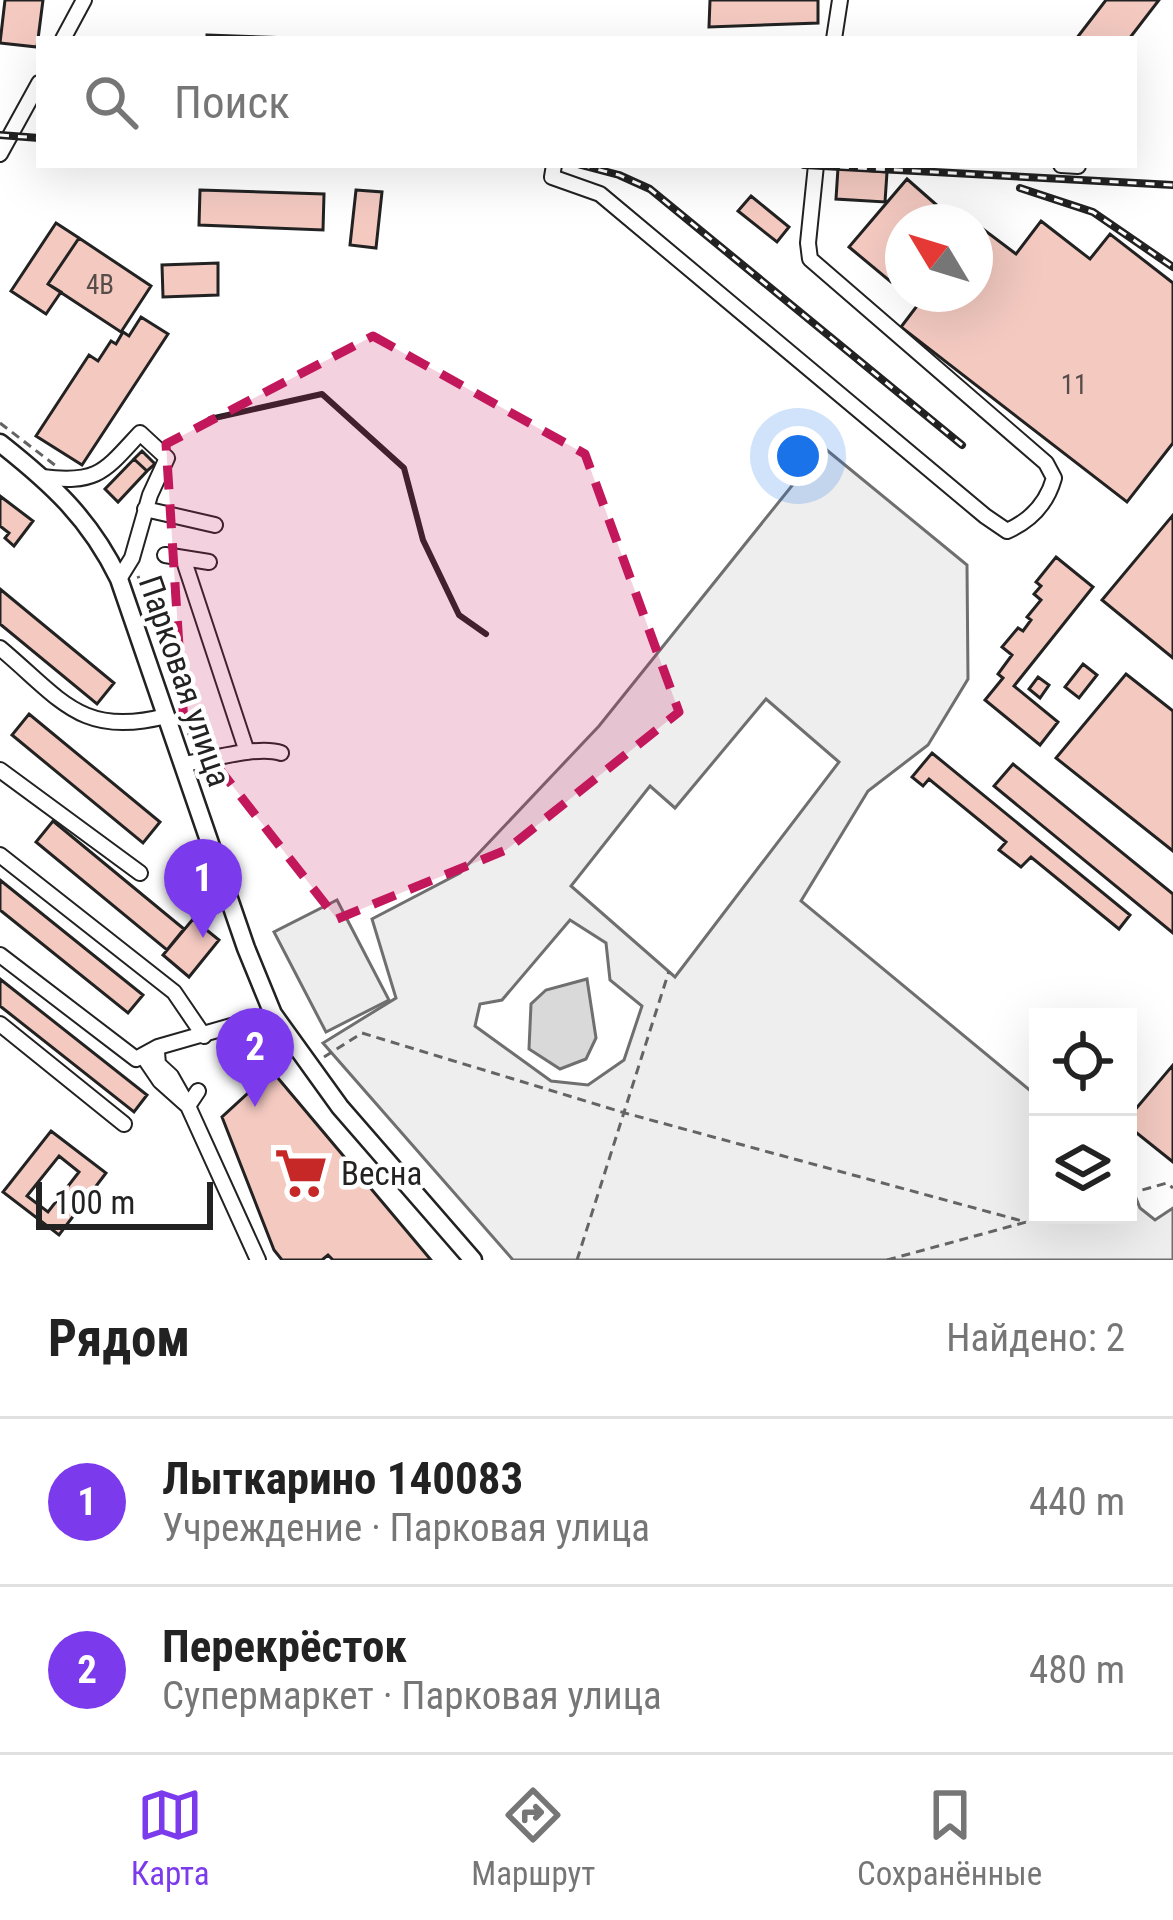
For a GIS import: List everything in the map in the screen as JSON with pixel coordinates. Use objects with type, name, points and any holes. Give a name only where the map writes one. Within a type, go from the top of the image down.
[{"type":"main road","name":"Парковая улица","points":[[1,446],[42,477],[99,538],[119,579],[166,716],[191,763],[273,1014],[340,1107],[473,1260]]},
{"type":"street","points":[[65,36],[85,0]]},
{"type":"street","points":[[834,36],[840,0]]},
{"type":"street","points":[[0,154],[36,88]]},
{"type":"street","points":[[2,113],[22,113]]},
{"type":"street","points":[[554,168],[552,177],[600,194],[986,516],[1007,531],[1026,523],[1049,495],[1054,478],[1046,463],[810,260],[816,168]]},
{"type":"street","points":[[42,477],[71,481],[99,474],[140,433],[166,458],[132,558],[119,579]]},
{"type":"street","points":[[146,509],[215,525]]},
{"type":"street","points":[[165,555],[209,562]]},
{"type":"street","points":[[183,558],[247,752]]},
{"type":"street","points":[[0,648],[83,718],[130,725],[166,716]]},
{"type":"street","points":[[191,763],[269,749],[281,753]]},
{"type":"street","points":[[0,770],[140,873]]},
{"type":"street","points":[[0,855],[174,992],[204,1036]]},
{"type":"street","points":[[0,955],[136,1059],[158,1047],[273,1014]]},
{"type":"street","points":[[0,1024],[124,1124]]},
{"type":"street","points":[[158,1047],[158,1064],[171,1076],[188,1106],[258,1260]]},
{"type":"street","points":[[143,1056],[160,1081],[188,1106]]},
{"type":"street","points":[[188,1106],[198,1090]]},
{"type":"path","points":[[0,423],[71,481]]},
{"type":"path","points":[[132,558],[191,763]]},
{"type":"path","points":[[577,1260],[669,971]]},
{"type":"path","points":[[249,1022],[260,1055]]},
{"type":"path","points":[[317,1061],[362,1033],[625,1112],[1026,1222]]},
{"type":"path","points":[[1137,1192],[1167,1184],[1173,1188]]},
{"type":"path","points":[[887,1260],[1029,1221]]},
{"type":"highlighted area","points":[[373,336],[585,454],[679,712],[506,850],[337,919],[184,724],[166,444]]},
{"type":"shaded area","points":[[823,447],[967,565],[968,679],[928,745],[868,791],[801,901],[1029,1090],[1029,1224],[1137,1224],[1137,1200],[1155,1220],[1173,1208],[1173,1260],[513,1260],[323,1043],[396,998],[372,919],[460,873],[599,726]],"holes":[[[766,699],[839,762],[675,977],[571,886],[650,786],[675,808]],[[570,920],[606,943],[610,980],[642,1006],[624,1060],[588,1085],[551,1081],[475,1026],[480,1004],[502,1000]]]},
{"type":"shaded area","points":[[337,900],[389,1000],[326,1032],[274,932]]},
{"type":"shaded area","points":[[587,979],[596,1038],[586,1059],[560,1069],[529,1049],[531,1004],[546,990]]},
{"type":"building","points":[[5,0],[43,0],[36,47],[0,43]]},
{"type":"building","points":[[710,0],[818,0],[818,23],[709,27]]},
{"type":"building","points":[[1106,0],[1159,0],[1131,36],[1078,36]]},
{"type":"building","points":[[838,168],[887,172],[885,202],[836,199]]},
{"type":"building","points":[[907,179],[935,204],[886,204]]},
{"type":"building","points":[[200,190],[324,194],[323,230],[199,225]]},
{"type":"building","points":[[356,190],[382,192],[376,248],[350,245]]},
{"type":"building","points":[[751,196],[789,227],[777,242],[738,211]]},
{"type":"building","points":[[885,205],[885,277],[849,247]]},
{"type":"building","points":[[1041,221],[1090,259],[1110,234],[1173,283],[1173,443],[1127,502],[901,327],[912,312],[993,312],[993,237],[1016,254]]},
{"type":"building","points":[[56,223],[79,238],[48,284],[61,292],[46,314],[11,291]]},
{"type":"building","points":[[79,238],[151,286],[121,332],[48,284]]},
{"type":"building","points":[[218,263],[218,295],[163,297],[162,265]]},
{"type":"building","points":[[141,317],[168,334],[82,465],[36,436],[89,355],[98,361],[111,341],[116,344],[123,332],[129,336]]},
{"type":"building","points":[[142,451],[155,464],[147,471],[134,459]]},
{"type":"building","points":[[134,459],[147,471],[118,502],[105,489]]},
{"type":"building","points":[[0,496],[33,521],[14,546],[0,526]]},
{"type":"building","points":[[1173,515],[1173,658],[1102,600]]},
{"type":"building","points":[[1056,557],[1093,587],[1014,686],[1058,722],[1040,745],[985,700],[1003,678],[998,674],[1012,655],[1002,647],[1031,620],[1027,617],[1041,600],[1034,594],[1041,586],[1036,582]]},
{"type":"building","points":[[0,589],[114,683],[97,704],[0,624]]},
{"type":"building","points":[[1083,664],[1097,675],[1079,698],[1065,687]]},
{"type":"building","points":[[1126,674],[1173,711],[1173,851],[1056,758]]},
{"type":"building","points":[[1038,677],[1049,685],[1040,698],[1029,689]]},
{"type":"building","points":[[29,714],[160,822],[143,843],[12,735]]},
{"type":"building","points":[[932,753],[1130,915],[1119,929],[1031,857],[1021,867],[999,850],[1006,842],[929,779],[923,786],[912,777]]},
{"type":"building","points":[[1013,764],[1173,894],[1173,933],[994,786]]},
{"type":"building","points":[[53,821],[184,929],[167,950],[36,842]]},
{"type":"building","points":[[0,880],[143,995],[128,1013],[0,910]]},
{"type":"building","points":[[193,919],[219,940],[189,977],[163,955]]},
{"type":"building","points":[[0,979],[147,1095],[134,1112],[0,1006]]},
{"type":"building","points":[[1173,1065],[1173,1162],[1137,1133],[1137,1107]]},
{"type":"building","name":"Весна","points":[[272,1071],[431,1260],[333,1260],[328,1255],[322,1260],[282,1260],[222,1117]]},
{"type":"building","points":[[51,1131],[106,1173],[59,1235],[3,1192]],"holes":[[[59,1156],[79,1172],[48,1212],[27,1196]]]},
{"type":"railway","points":[[0,135],[36,138]]},
{"type":"railway","points":[[592,168],[650,189],[962,445]]},
{"type":"railway","points":[[859,168],[1173,185]]},
{"type":"railway","points":[[1020,188],[1093,212],[1173,267]]},
{"type":"wall","points":[[210,419],[322,394],[404,468],[423,540],[459,615],[486,634]]},
{"type":"place","name":"Лыткарино 140083","points":[[203,938]]},
{"type":"place","name":"Перекрёсток","points":[[255,1107]]},
{"type":"place","name":"Весна","points":[[301,1173]]}]
